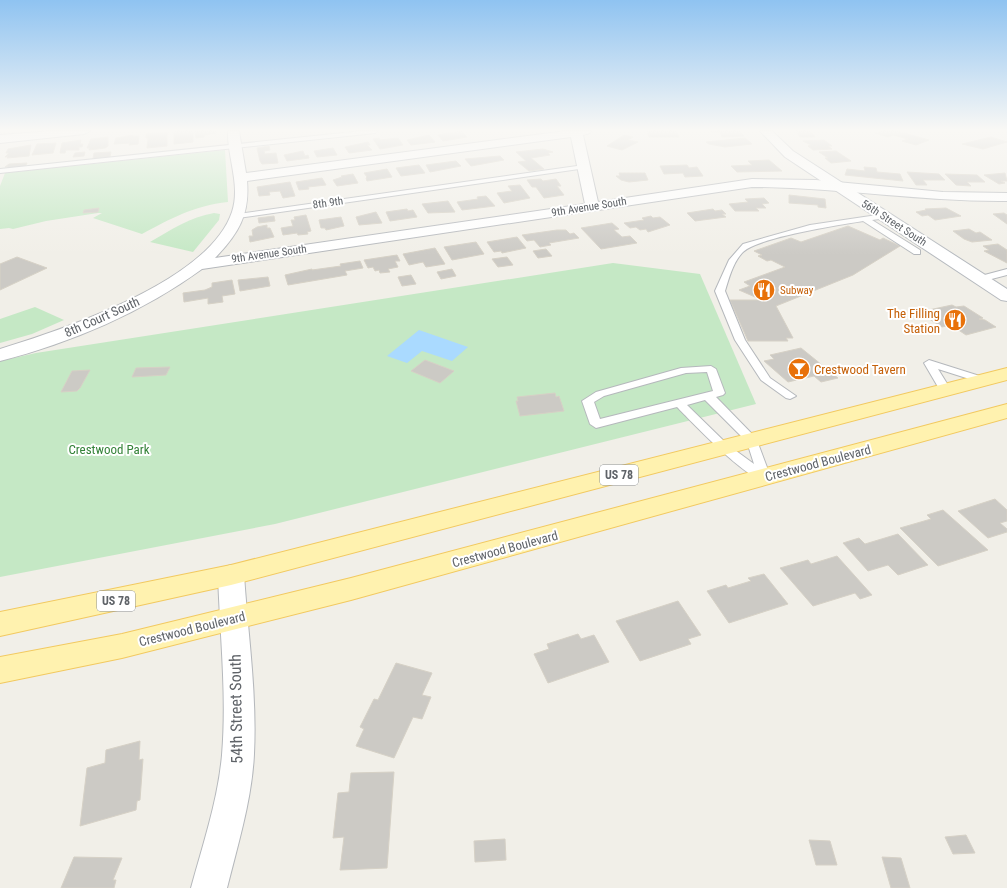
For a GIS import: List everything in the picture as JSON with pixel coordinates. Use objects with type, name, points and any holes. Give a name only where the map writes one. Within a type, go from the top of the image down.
[{"type":"main road","name":"US 78","points":[[0,624],[231,575],[1007,374]]},
{"type":"main road","name":"Crestwood Boulevard","points":[[0,670],[122,646],[233,619],[461,560],[1007,411]]},
{"type":"street","points":[[198,265],[224,240],[238,216],[241,200],[238,172]]},
{"type":"street","points":[[239,178],[282,172]]},
{"type":"street","points":[[585,172],[592,206]]},
{"type":"street","name":"56th Street South","points":[[817,172],[1007,296]]},
{"type":"street","name":"9th Avenue South","points":[[198,265],[752,183],[788,182],[941,196],[1007,197]]},
{"type":"street","name":"8th Court South","points":[[0,355],[57,336],[109,315],[158,291],[198,265]]},
{"type":"street","name":"54th Street South","points":[[209,888],[230,807],[237,771],[239,706],[231,575]]},
{"type":"lane","name":"8th 9th","points":[[238,216],[546,172]]},
{"type":"lane","points":[[790,396],[766,380],[740,340],[720,290],[728,270],[746,246],[777,236],[840,222],[884,216]]},
{"type":"lane","points":[[865,219],[918,252]]},
{"type":"lane","points":[[980,279],[1007,272]]},
{"type":"lane","points":[[945,390],[929,363],[982,380]]},
{"type":"lane","points":[[711,369],[719,393],[708,396],[596,424],[588,401],[600,394],[685,370],[711,369]]},
{"type":"lane","points":[[708,396],[752,440],[765,478]]},
{"type":"lane","points":[[679,403],[724,448],[765,478]]},
{"type":"green space","points":[[226,172],[228,202],[204,206],[193,210],[173,218],[142,234],[93,218],[102,213],[46,221],[13,229],[0,229],[0,186],[5,173]]},
{"type":"green space","points":[[214,213],[220,214],[219,220],[193,252],[150,242],[189,221]]},
{"type":"green space","name":"Crestwood Park","points":[[613,263],[700,274],[756,404],[275,524],[0,577],[0,361],[36,353]]},
{"type":"green space","points":[[35,307],[64,320],[32,334],[0,343],[0,319]]},
{"type":"water","points":[[419,330],[468,347],[452,361],[422,351],[407,363],[387,356]]},
{"type":"building","points":[[389,172],[392,177],[367,181],[367,177],[364,173]]},
{"type":"building","points":[[399,172],[425,173],[401,176]]},
{"type":"building","points":[[663,172],[701,172],[703,176],[685,177],[683,173],[664,174]]},
{"type":"building","points":[[846,172],[900,174],[903,181],[845,175]]},
{"type":"building","points":[[907,172],[939,174],[945,180],[923,180],[927,185],[916,185]]},
{"type":"building","points":[[619,173],[645,173],[648,180],[629,182],[621,180],[616,176],[620,176]]},
{"type":"building","points":[[1005,173],[1007,181],[1001,181],[1005,183],[999,184],[984,175]]},
{"type":"building","points":[[353,174],[358,183],[337,186],[333,180],[342,177],[341,176]]},
{"type":"building","points":[[945,174],[977,175],[985,182],[967,182],[971,186],[956,185]]},
{"type":"building","points":[[322,178],[326,185],[308,187],[309,189],[299,190],[296,182]]},
{"type":"building","points":[[541,179],[543,181],[556,179],[561,186],[557,186],[564,195],[544,198],[536,187],[532,187],[527,180]]},
{"type":"building","points":[[290,182],[295,196],[283,198],[280,191],[269,192],[270,195],[259,196],[257,187]]},
{"type":"building","points":[[520,185],[530,198],[504,203],[497,193],[512,191],[508,186]]},
{"type":"building","points":[[789,195],[825,199],[826,208],[818,207],[818,205],[789,203]]},
{"type":"building","points":[[486,196],[495,206],[462,210],[457,202],[478,199],[477,197]]},
{"type":"building","points":[[764,198],[769,203],[762,204],[766,208],[756,208],[759,211],[735,211],[729,204],[748,202],[745,199]]},
{"type":"building","points":[[448,201],[455,212],[428,213],[422,204]]},
{"type":"building","points":[[99,208],[98,212],[83,213],[84,210]]},
{"type":"building","points":[[946,208],[961,216],[935,220],[928,215],[922,216],[916,212],[926,210],[925,209]]},
{"type":"building","points":[[407,209],[408,211],[413,210],[417,217],[390,221],[386,212]]},
{"type":"building","points":[[713,209],[715,211],[722,210],[726,214],[722,214],[726,217],[695,221],[687,213]]},
{"type":"building","points":[[376,212],[382,223],[359,225],[356,217]]},
{"type":"building","points":[[1004,213],[1007,215],[1007,224],[993,214]]},
{"type":"building","points":[[306,215],[311,231],[307,232],[308,234],[298,235],[297,233],[283,235],[281,228],[293,226],[291,220],[295,220],[294,217]]},
{"type":"building","points":[[274,216],[275,221],[259,223],[258,218]]},
{"type":"building","points":[[651,216],[653,218],[660,217],[670,225],[648,232],[646,229],[640,230],[636,227],[630,228],[624,223],[644,220],[642,218]]},
{"type":"building","points":[[341,217],[344,226],[326,230],[325,228],[321,228],[319,220]]},
{"type":"building","points":[[612,223],[619,229],[614,230],[622,237],[630,236],[637,243],[601,249],[581,228]]},
{"type":"building","points":[[267,225],[267,228],[270,228],[274,237],[250,242],[249,236],[253,236],[252,230],[257,227]]},
{"type":"building","points":[[848,226],[880,240],[883,238],[900,246],[853,275],[776,306],[793,338],[786,338],[788,341],[748,341],[730,300],[762,300],[739,290],[750,286],[744,282],[785,267],[771,260],[767,261],[758,256],[762,255],[754,251],[791,238],[801,242]]},
{"type":"building","points":[[969,229],[976,233],[980,232],[992,240],[972,242],[964,239],[953,231]]},
{"type":"building","points":[[566,230],[570,234],[574,233],[579,238],[549,243],[551,245],[540,247],[534,240],[527,241],[522,235]]},
{"type":"building","points":[[517,237],[526,248],[502,253],[501,251],[494,252],[487,242]]},
{"type":"building","points":[[476,242],[484,254],[452,260],[444,247]]},
{"type":"building","points":[[998,244],[1007,250],[1007,263],[984,251],[989,250],[983,246]]},
{"type":"building","points":[[435,248],[445,264],[426,267],[423,262],[409,265],[403,254]]},
{"type":"building","points":[[546,249],[552,256],[538,258],[533,251]]},
{"type":"building","points":[[397,255],[400,261],[395,261],[398,267],[388,269],[390,272],[380,273],[379,270],[375,271],[373,267],[368,268],[364,260]]},
{"type":"building","points":[[17,257],[47,268],[0,290],[0,264]]},
{"type":"building","points":[[507,257],[513,265],[498,267],[492,259]]},
{"type":"building","points":[[360,261],[363,268],[345,271],[347,275],[288,285],[285,275],[312,269],[341,266],[340,264]]},
{"type":"building","points":[[452,269],[456,276],[441,279],[437,272]]},
{"type":"building","points":[[411,275],[416,284],[402,286],[398,277]]},
{"type":"building","points":[[268,277],[270,286],[240,291],[238,280]]},
{"type":"building","points":[[232,280],[235,294],[222,296],[223,302],[208,304],[208,298],[184,302],[183,293],[205,290],[212,287],[212,283]]},
{"type":"building","name":"The Filling Station","points":[[952,305],[956,307],[964,306],[983,318],[979,319],[985,320],[996,327],[966,335],[951,325],[942,327],[923,315],[928,314],[924,311]]},
{"type":"building","name":"Crestwood Tavern","points":[[801,348],[838,378],[821,382],[814,376],[788,382],[764,361],[774,359],[770,355]]},
{"type":"building","points":[[425,360],[454,371],[440,383],[411,371]]},
{"type":"building","points":[[170,367],[166,375],[132,377],[136,368]]},
{"type":"building","points":[[90,370],[77,391],[61,392],[72,371]]},
{"type":"building","points":[[555,393],[556,397],[559,396],[564,411],[520,416],[516,401],[518,401],[517,397]]},
{"type":"building","points":[[995,499],[1007,510],[1007,521],[1000,523],[1007,529],[1007,532],[988,538],[958,511]]},
{"type":"building","points":[[943,510],[988,550],[938,566],[900,528],[931,519],[927,515]]},
{"type":"building","points":[[898,534],[928,565],[898,575],[888,565],[868,571],[843,543],[859,538],[865,544]]},
{"type":"building","points":[[837,556],[872,595],[860,599],[855,593],[813,606],[780,568],[808,560],[811,564]]},
{"type":"building","points":[[764,574],[788,604],[729,623],[707,591],[726,585],[728,588],[751,581],[748,578]]},
{"type":"building","points":[[678,601],[701,635],[688,639],[691,644],[640,661],[616,621]]},
{"type":"building","points":[[578,634],[581,639],[594,635],[609,662],[548,683],[534,654],[549,649],[547,644]]},
{"type":"building","points":[[396,663],[432,673],[422,695],[431,697],[422,719],[413,717],[394,758],[356,746],[364,729],[360,727],[374,699],[378,700]]},
{"type":"building","points":[[140,741],[139,760],[143,759],[140,800],[137,801],[136,810],[80,826],[87,768],[105,763],[106,750]]},
{"type":"building","points":[[394,772],[387,868],[340,870],[344,837],[333,838],[338,793],[349,792],[351,773]]},
{"type":"building","points":[[966,835],[975,853],[953,854],[945,837]]},
{"type":"building","points":[[505,839],[506,860],[475,862],[474,841]]},
{"type":"building","points":[[809,840],[830,841],[837,865],[816,865]]},
{"type":"building","points":[[74,857],[122,858],[113,880],[116,880],[114,888],[61,888]]},
{"type":"building","points":[[882,857],[901,858],[910,888],[891,888]]},
{"type":"place","name":"Subway","points":[[764,290]]},
{"type":"place","name":"The Filling Station","points":[[955,320]]},
{"type":"place","name":"Crestwood Tavern","points":[[799,369]]}]
